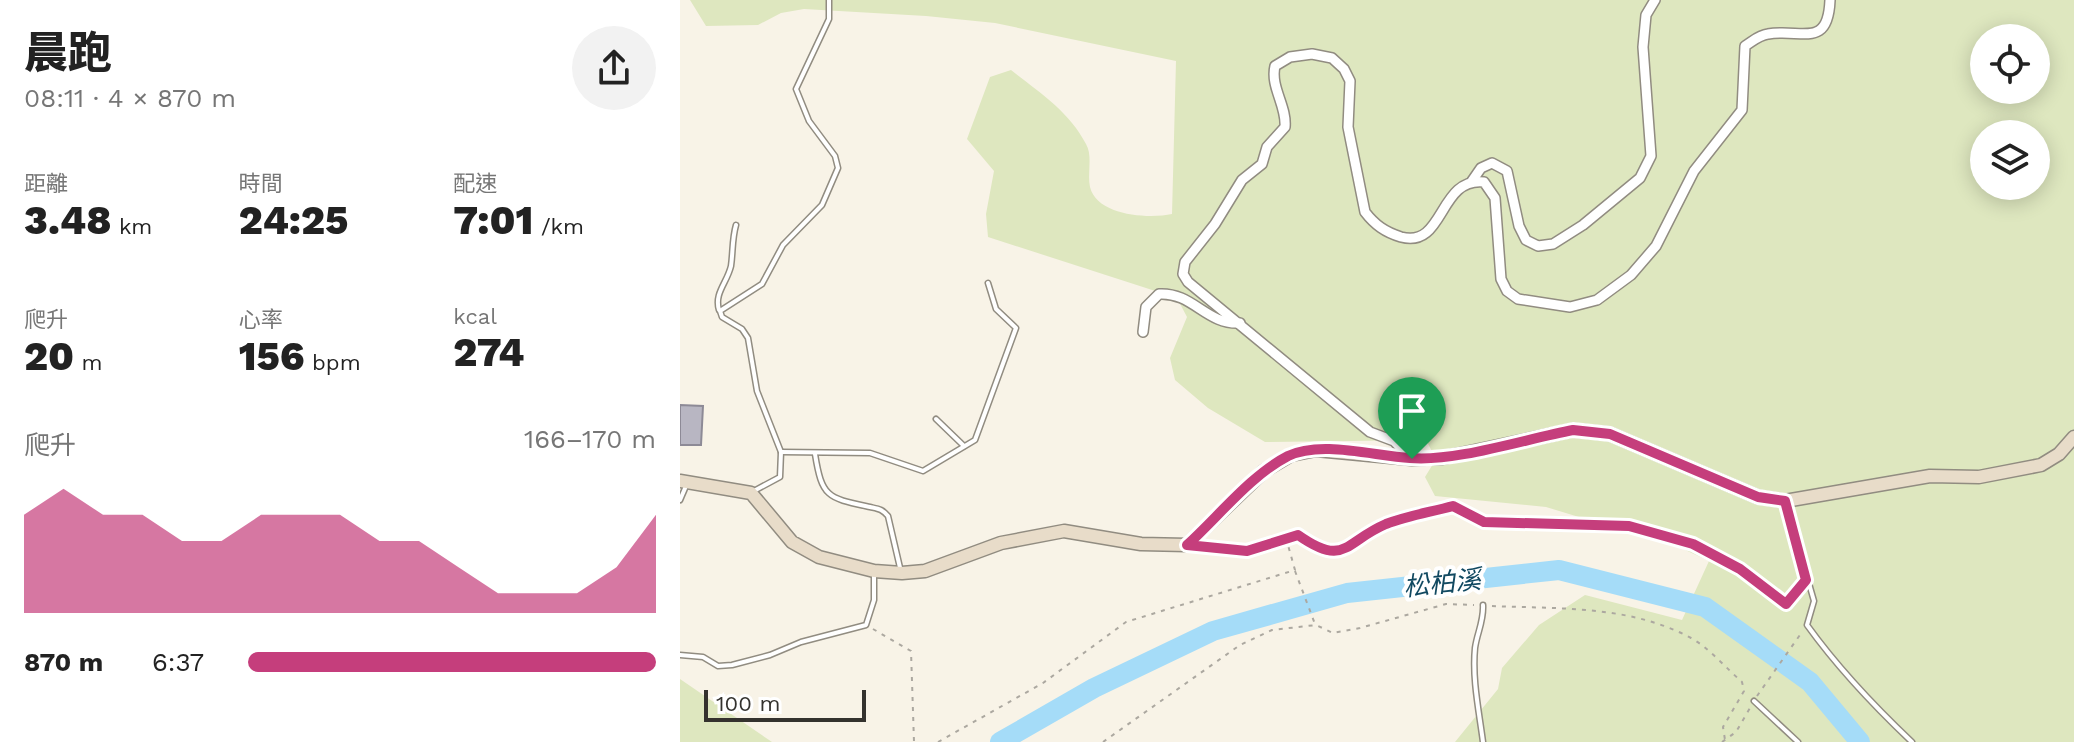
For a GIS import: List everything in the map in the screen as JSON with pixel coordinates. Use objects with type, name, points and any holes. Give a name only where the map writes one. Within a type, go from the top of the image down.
[{"type":"main road","points":[[683,482],[751,493],[792,542],[819,557],[874,571],[902,573],[925,571],[1001,543],[1064,531],[1141,544],[1187,545],[1264,471],[1291,455],[1316,450],[1412,459],[1442,458],[1573,430],[1610,434],[1758,497],[1785,501],[1930,476],[1979,477],[2041,465],[2059,454],[2074,437]]},
{"type":"street","points":[[1412,459],[1394,441],[1370,432],[1188,282],[1183,274],[1185,262],[1215,224],[1242,180],[1262,164],[1267,147],[1285,127],[1286,115],[1273,75],[1275,66],[1290,57],[1312,54],[1332,58],[1344,69],[1350,81],[1348,127],[1365,212],[1373,223],[1389,234],[1409,239],[1424,236],[1454,191],[1472,181],[1481,168],[1492,163],[1507,171],[1519,226],[1526,240],[1538,246],[1553,244],[1583,225],[1640,178],[1651,156],[1643,47],[1646,15],[1655,0]]},
{"type":"street","points":[[1472,181],[1484,182],[1495,198],[1501,279],[1507,291],[1518,299],[1570,307],[1597,300],[1631,275],[1656,246],[1694,171],[1742,110],[1745,46],[1759,36],[1772,33],[1811,34],[1820,31],[1830,16],[1830,0]]},
{"type":"street","points":[[1143,332],[1146,307],[1159,294],[1172,293],[1223,324],[1240,323]]},
{"type":"lane","points":[[720,311],[762,284],[783,245],[822,205],[838,168],[835,156],[809,121],[796,89],[829,19],[829,0]]},
{"type":"lane","points":[[736,225],[731,244],[731,266],[716,300],[722,317],[742,329],[748,338],[757,391],[781,452],[780,477],[751,493]]},
{"type":"lane","points":[[781,452],[870,453],[923,471],[975,440],[1016,328],[996,309],[988,283]]},
{"type":"lane","points":[[936,419],[964,446]]},
{"type":"lane","points":[[815,454],[820,482],[827,494],[843,502],[883,510],[888,516],[902,573]]},
{"type":"lane","points":[[680,500],[683,482]]},
{"type":"lane","points":[[1785,501],[1814,601],[1807,625],[1829,656],[1912,742]]},
{"type":"lane","points":[[680,655],[703,657],[718,666],[732,665],[866,625],[874,600],[874,571]]},
{"type":"lane","points":[[1483,605],[1484,619],[1475,645],[1475,676],[1483,742]]},
{"type":"lane","points":[[1754,701],[1798,742]]},
{"type":"path","points":[[1187,545],[1247,551],[1298,535],[1318,549],[1333,552],[1358,543],[1385,525],[1453,506],[1484,522],[1629,526],[1693,544],[1740,569],[1786,604],[1806,580]]},
{"type":"path","points":[[1286,538],[1316,625]]},
{"type":"path","points":[[938,742],[1043,683],[1126,622],[1295,570]]},
{"type":"path","points":[[1103,742],[1240,645],[1272,630],[1316,625],[1333,633],[1446,604],[1619,613],[1654,622],[1693,639],[1742,682],[1744,691],[1723,727],[1724,741]]},
{"type":"path","points":[[866,625],[911,651],[914,742]]},
{"type":"path","points":[[1724,741],[1736,732],[1807,625]]},
{"type":"green space","points":[[690,0],[2074,0],[2074,742],[1455,742],[1498,689],[1502,668],[1539,625],[1585,595],[1682,620],[1709,561],[1681,548],[1546,507],[1435,496],[1425,477],[1436,459],[1426,440],[1265,442],[1208,408],[1175,380],[1170,358],[1187,317],[1177,298],[988,237],[986,214],[994,171],[967,139],[990,77],[1011,70],[1053,103],[1071,122],[1088,149],[1090,187],[1103,204],[1125,213],[1162,215],[1172,214],[1176,61],[995,23],[926,16],[804,9],[781,13],[758,25],[706,26]]},
{"type":"green space","points":[[680,679],[772,742],[680,742]]},
{"type":"building","points":[[680,405],[703,406],[701,445],[680,445]]},
{"type":"waterway","name":"松柏溪","points":[[1000,742],[1094,688],[1213,631],[1347,593],[1559,570],[1705,607],[1810,682],[1860,742]]},
{"type":"route","points":[[1573,430],[1610,434],[1758,497],[1785,501],[1806,580],[1786,604],[1740,569],[1693,544],[1629,526],[1484,522],[1453,506],[1385,525],[1358,543],[1333,552],[1318,549],[1298,535],[1247,551],[1187,545],[1264,471],[1291,455],[1316,450],[1347,451],[1412,459],[1442,458],[1573,430]]}]
